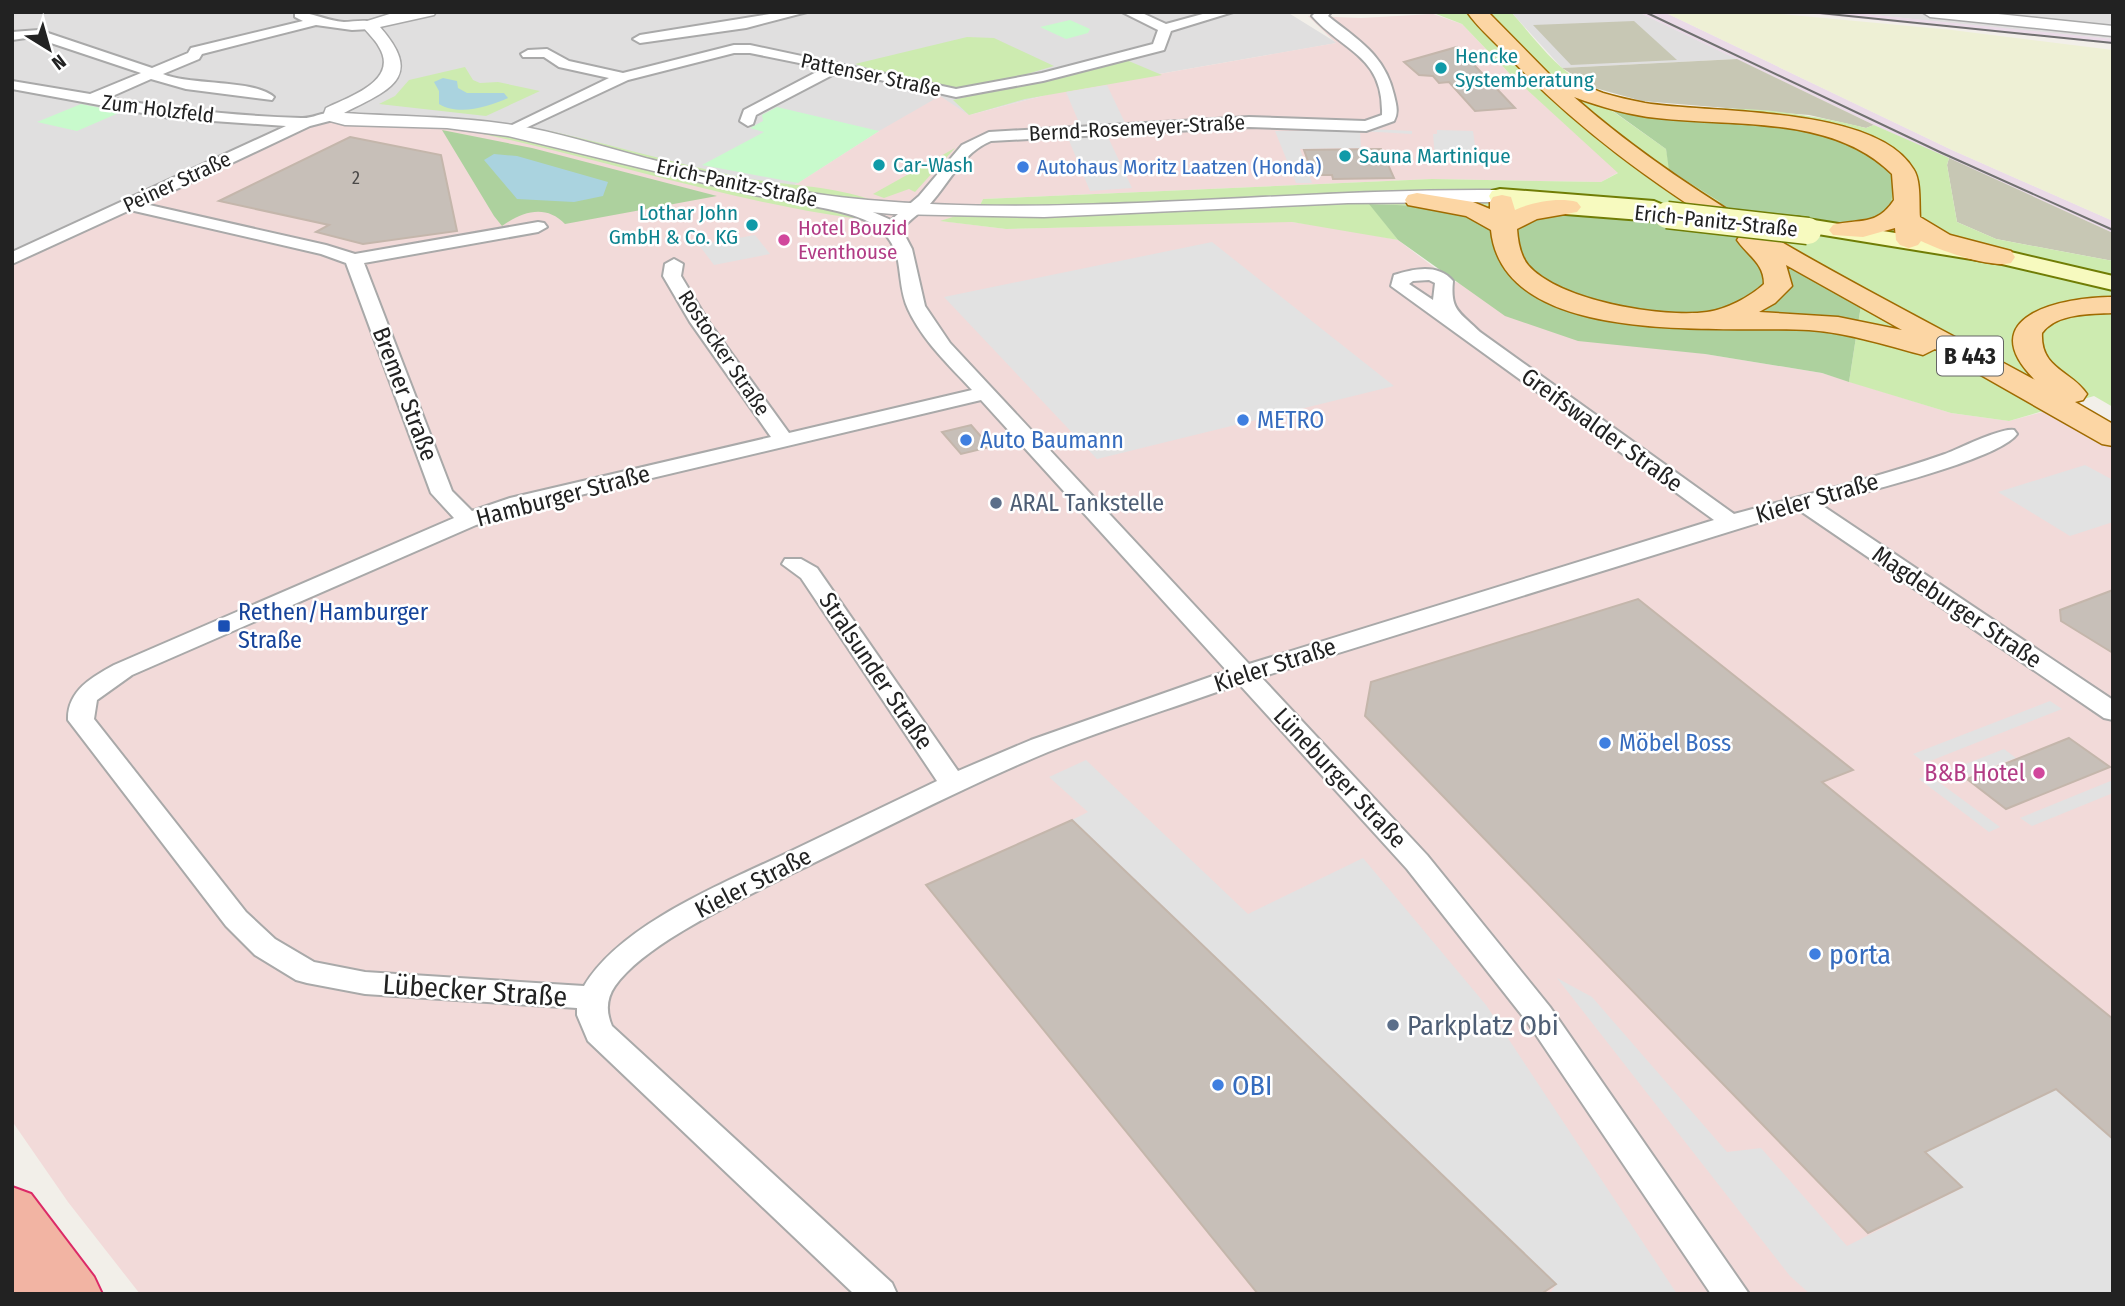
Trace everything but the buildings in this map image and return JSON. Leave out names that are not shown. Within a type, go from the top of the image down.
[{"type":"highway","points":[[12,1210],[74,1294]]},
{"type":"highway","points":[[12,1278],[24,1294]]},
{"type":"main road","name":"B 443","points":[[1477,12],[1556,94],[1597,128],[1692,197],[2113,438]]},
{"type":"main road","points":[[1521,57],[1557,82],[1602,100],[1659,111],[1816,128],[1874,147],[1898,164],[1904,172],[1908,227]]},
{"type":"main road","points":[[1692,197],[1660,162],[1657,152],[1665,140],[1702,124],[1744,119]]},
{"type":"main road","points":[[1417,200],[1473,210],[1502,208],[1531,212],[1569,207]]},
{"type":"main road","name":"Erich-Panitz-Straße","points":[[1569,207],[1660,211],[1802,228],[1842,230],[1908,227]]},
{"type":"main road","points":[[1502,208],[1513,263],[1539,286],[1585,306],[1646,318],[1813,323],[1875,332],[1942,352],[2065,409]]},
{"type":"main road","name":"Erich-Panitz-Straße","points":[[1502,208],[1660,211]]},
{"type":"main road","points":[[1695,320],[1751,306],[1766,298],[1778,286],[1779,275],[1774,264],[1726,217]]},
{"type":"main road","points":[[1842,230],[1887,224],[1895,219],[1936,239],[2113,283]]},
{"type":"main road","name":"Erich-Panitz-Straße","points":[[1802,228],[1908,227],[2011,267],[2113,291]]},
{"type":"main road","points":[[2113,305],[2095,305],[2052,313],[2034,323],[2027,334],[2026,346],[2035,362],[2049,377],[2113,423]]},
{"type":"street","points":[[296,12],[313,22],[346,27],[370,26],[380,20],[428,12]]},
{"type":"street","points":[[640,39],[735,26],[801,12]]},
{"type":"street","points":[[1128,12],[1165,28],[1227,12]]},
{"type":"street","points":[[1317,12],[1324,13]]},
{"type":"street","points":[[1930,12],[2113,31]]},
{"type":"street","name":"Bernd-Rosemeyer-Straße","points":[[914,231],[971,145],[989,136],[1249,122],[1366,126],[1389,118],[1381,75],[1365,52],[1327,25],[1319,16],[1324,13]]},
{"type":"street","points":[[90,100],[194,56],[196,51],[313,22]]},
{"type":"street","name":"Peiner Straße","points":[[12,259],[305,123],[336,112],[384,85],[392,72],[389,49],[370,26]]},
{"type":"street","points":[[735,26],[747,38],[741,48]]},
{"type":"street","name":"Pattenser Straße","points":[[510,131],[623,77],[741,48],[863,71],[943,92],[969,92],[1012,81],[1043,77],[1159,47],[1165,28]]},
{"type":"street","points":[[12,36],[34,33],[157,78],[211,90],[228,89],[267,97]]},
{"type":"street","points":[[528,54],[547,53],[564,64],[623,77]]},
{"type":"street","points":[[748,121],[749,113],[836,67]]},
{"type":"street","name":"Zum Holzfeld","points":[[12,85],[170,113],[305,123]]},
{"type":"street","name":"Peiner Straße","points":[[336,112],[360,111]]},
{"type":"street","name":"Erich-Panitz-Straße","points":[[360,111],[510,131],[708,180],[809,199],[914,231],[1034,210],[1412,195],[1502,208]]},
{"type":"street","name":"Erich-Panitz-Straße","points":[[336,112],[345,119],[415,120]]},
{"type":"street","points":[[809,199],[871,217],[893,230],[899,218],[914,231]]},
{"type":"street","name":"Erich-Panitz-Straße","points":[[1315,199],[1417,200]]},
{"type":"street","points":[[129,205],[326,250],[354,260],[538,227]]},
{"type":"street","name":"Lüneburger Straße","points":[[893,230],[914,231],[910,286],[925,324],[985,393],[1417,862],[1539,1014],[1731,1294]]},
{"type":"street","name":"Bremer Straße","points":[[354,260],[442,493],[468,520]]},
{"type":"street","name":"Rostocker Straße","points":[[674,264],[672,276],[699,321],[784,440]]},
{"type":"street","name":"Greifswalder Straße","points":[[1474,337],[1731,522]]},
{"type":"street","name":"Hamburger Straße","points":[[86,695],[100,682],[123,670],[468,520],[510,505],[985,393]]},
{"type":"street","name":"Kieler Straße","points":[[593,998],[605,976],[635,948],[701,908],[953,784],[1040,746],[1243,674],[1731,522],[1971,452],[1994,443],[2007,434]]},
{"type":"street","name":"Magdeburger Straße","points":[[1802,502],[2113,712]]},
{"type":"street","name":"Stralsunder Straße","points":[[793,564],[809,573],[953,784]]},
{"type":"street","name":"Lübecker Straße","points":[[86,695],[79,710],[81,720],[236,919],[265,947],[307,972],[365,983],[593,998],[593,1015],[599,1033],[879,1294]]},
{"type":"shaded area","points":[[12,12],[1287,12],[1337,43],[1062,91],[969,115],[879,131],[779,195],[12,259]]},
{"type":"shaded area","points":[[1511,12],[1638,12],[1737,59],[1562,68]]},
{"type":"shaded area","points":[[1638,12],[1664,12],[1952,150],[2113,221],[2113,233],[1874,125]]},
{"type":"shaded area","points":[[1664,12],[1759,12],[1952,30],[2113,50],[2113,221],[1952,150]]},
{"type":"shaded area","points":[[1794,12],[1845,12],[2113,39],[2113,44]]},
{"type":"shaded area","points":[[1845,12],[2113,12],[2113,39],[2036,32]]},
{"type":"shaded area","points":[[1433,14],[1462,24],[1511,75],[1619,172],[1601,182],[1432,179],[983,199],[978,209],[942,221],[1006,229],[1292,222],[1342,229],[1398,240],[1452,281],[1705,354],[1822,373],[1951,413],[2009,421],[2054,409],[2113,444],[2113,1294],[140,1294],[68,1202],[12,1121],[12,259],[305,123],[332,120],[433,121],[779,195],[879,131],[940,96],[969,115],[1062,91],[1336,43],[1308,16],[1361,18]]},
{"type":"shaded area","points":[[1634,21],[1677,60],[1571,65],[1533,25]]},
{"type":"shaded area","points":[[1737,59],[1874,125],[1866,128],[1809,115],[1642,101],[1595,88],[1562,68]]},
{"type":"shaded area","points":[[1107,85],[1125,123],[1080,125],[1066,92]]},
{"type":"shaded area","name":"Sauna Martinique","points":[[1309,126],[1412,131],[1412,134],[1360,131],[1361,148],[1300,149],[1312,183],[1296,183],[1275,131],[1348,131],[1309,129]]},
{"type":"shaded area","points":[[1437,130],[1473,131],[1477,160],[1435,158],[1433,134],[1437,134]]},
{"type":"shaded area","points":[[1107,135],[1132,188],[1090,191],[1068,138]]},
{"type":"shaded area","points":[[1949,158],[2113,233],[2113,261],[1996,239],[1957,222],[1947,165]]},
{"type":"shaded area","points":[[755,235],[770,254],[714,265],[699,245]]},
{"type":"shaded area","points":[[1212,242],[1394,386],[1097,459],[944,297]]},
{"type":"shaded area","points":[[2085,465],[2113,480],[2113,522],[2070,536],[1998,492]]},
{"type":"shaded area","points":[[2050,701],[2062,709],[1925,763],[1913,754]]},
{"type":"shaded area","points":[[2004,749],[2016,758],[1959,779],[1948,771]]},
{"type":"shaded area","name":"Parkplatz Obi","points":[[1086,760],[1248,914],[1363,858],[1486,1005],[1677,1294],[1550,1294],[1556,1284],[1072,820],[1088,812],[1049,777]]},
{"type":"shaded area","points":[[1929,775],[2000,827],[1989,832],[1919,779]]},
{"type":"shaded area","points":[[2113,780],[2113,793],[2032,826],[2020,818]]},
{"type":"shaded area","points":[[1557,978],[1592,997],[1727,1152],[1761,1148],[1847,1246],[1962,1188],[1925,1152],[2056,1089],[2113,1139],[2113,1294],[1810,1294],[1790,1276]]},
{"type":"green space","points":[[1431,12],[1511,12],[1565,71],[1595,88],[1617,96],[1665,105],[1788,113],[1866,128],[1874,125],[1949,158],[1947,165],[1957,222],[1996,239],[2113,261],[2113,407],[2094,396],[2009,421],[1951,413],[1849,382],[1861,305],[1744,239],[1888,214],[1895,180],[1601,103],[1666,149],[1670,170],[1720,202],[1691,224],[1507,209],[1370,204],[1398,240],[1292,222],[1006,229],[940,221],[978,209],[983,199],[1432,179],[1601,182],[1618,173],[1511,75],[1462,24]]},
{"type":"green space","points":[[1070,20],[1090,29],[1088,33],[1066,39],[1040,27]]},
{"type":"green space","points":[[967,37],[994,38],[1054,66],[967,92],[940,90],[855,64]]},
{"type":"green space","points":[[1124,59],[1162,75],[1025,99],[969,115],[953,100]]},
{"type":"green space","points":[[465,67],[473,80],[480,83],[498,82],[540,91],[486,116],[379,104],[395,96],[409,80]]},
{"type":"green space","points":[[1599,101],[1805,129],[1847,140],[1888,164],[1895,180],[1889,214],[1864,226],[1745,239],[1861,305],[1849,382],[1822,373],[1705,354],[1578,341],[1505,316],[1398,240],[1369,204],[1507,209],[1691,224],[1720,202],[1669,170],[1666,149]]},
{"type":"green space","points":[[81,104],[121,112],[77,131],[37,122]]},
{"type":"green space","points":[[777,107],[879,131],[798,183],[702,165],[764,132],[750,128],[763,121],[762,115]]},
{"type":"green space","points":[[437,125],[502,134],[712,185],[863,217],[852,218],[747,199],[541,147]]},
{"type":"green space","points":[[525,126],[740,177],[844,192],[877,202],[774,190],[530,131]]},
{"type":"green space","points":[[442,130],[532,148],[717,196],[565,224],[550,214],[534,212],[502,226]]},
{"type":"green space","points":[[955,148],[915,192],[909,189],[884,198],[873,194]]},
{"type":"water","points":[[443,78],[457,81],[458,88],[467,93],[504,93],[508,98],[474,109],[447,108],[439,104],[439,91],[434,82]]},
{"type":"water","points":[[494,154],[517,156],[608,182],[603,196],[574,202],[517,199],[484,160]]},
{"type":"tram line","points":[[1645,12],[1942,153],[2113,230]]},
{"type":"tram line","points":[[1810,12],[2113,43]]},
{"type":"place","name":"Hencke Systemberatung","points":[[1441,68]]},
{"type":"place","name":"Sauna Martinique","points":[[1345,156]]},
{"type":"place","name":"Car-Wash","points":[[879,165]]},
{"type":"place","name":"Autohaus Moritz Laatzen (Honda)","points":[[1023,167]]},
{"type":"place","name":"Lothar John GmbH & Co. KG","points":[[752,225]]},
{"type":"place","name":"Hotel Bouzid Eventhouse","points":[[784,240]]},
{"type":"place","name":"METRO","points":[[1243,420]]},
{"type":"place","name":"Auto Baumann","points":[[966,440]]},
{"type":"place","name":"ARAL Tankstelle","points":[[996,503]]},
{"type":"place","name":"Rethen/Hamburger Straße","points":[[224,626]]},
{"type":"place","name":"Möbel Boss","points":[[1605,743]]},
{"type":"place","name":"B&B Hotel","points":[[2039,773]]},
{"type":"place","name":"porta","points":[[1815,954]]},
{"type":"place","name":"Parkplatz Obi","points":[[1393,1025]]},
{"type":"place","name":"OBI","points":[[1218,1085]]}]
